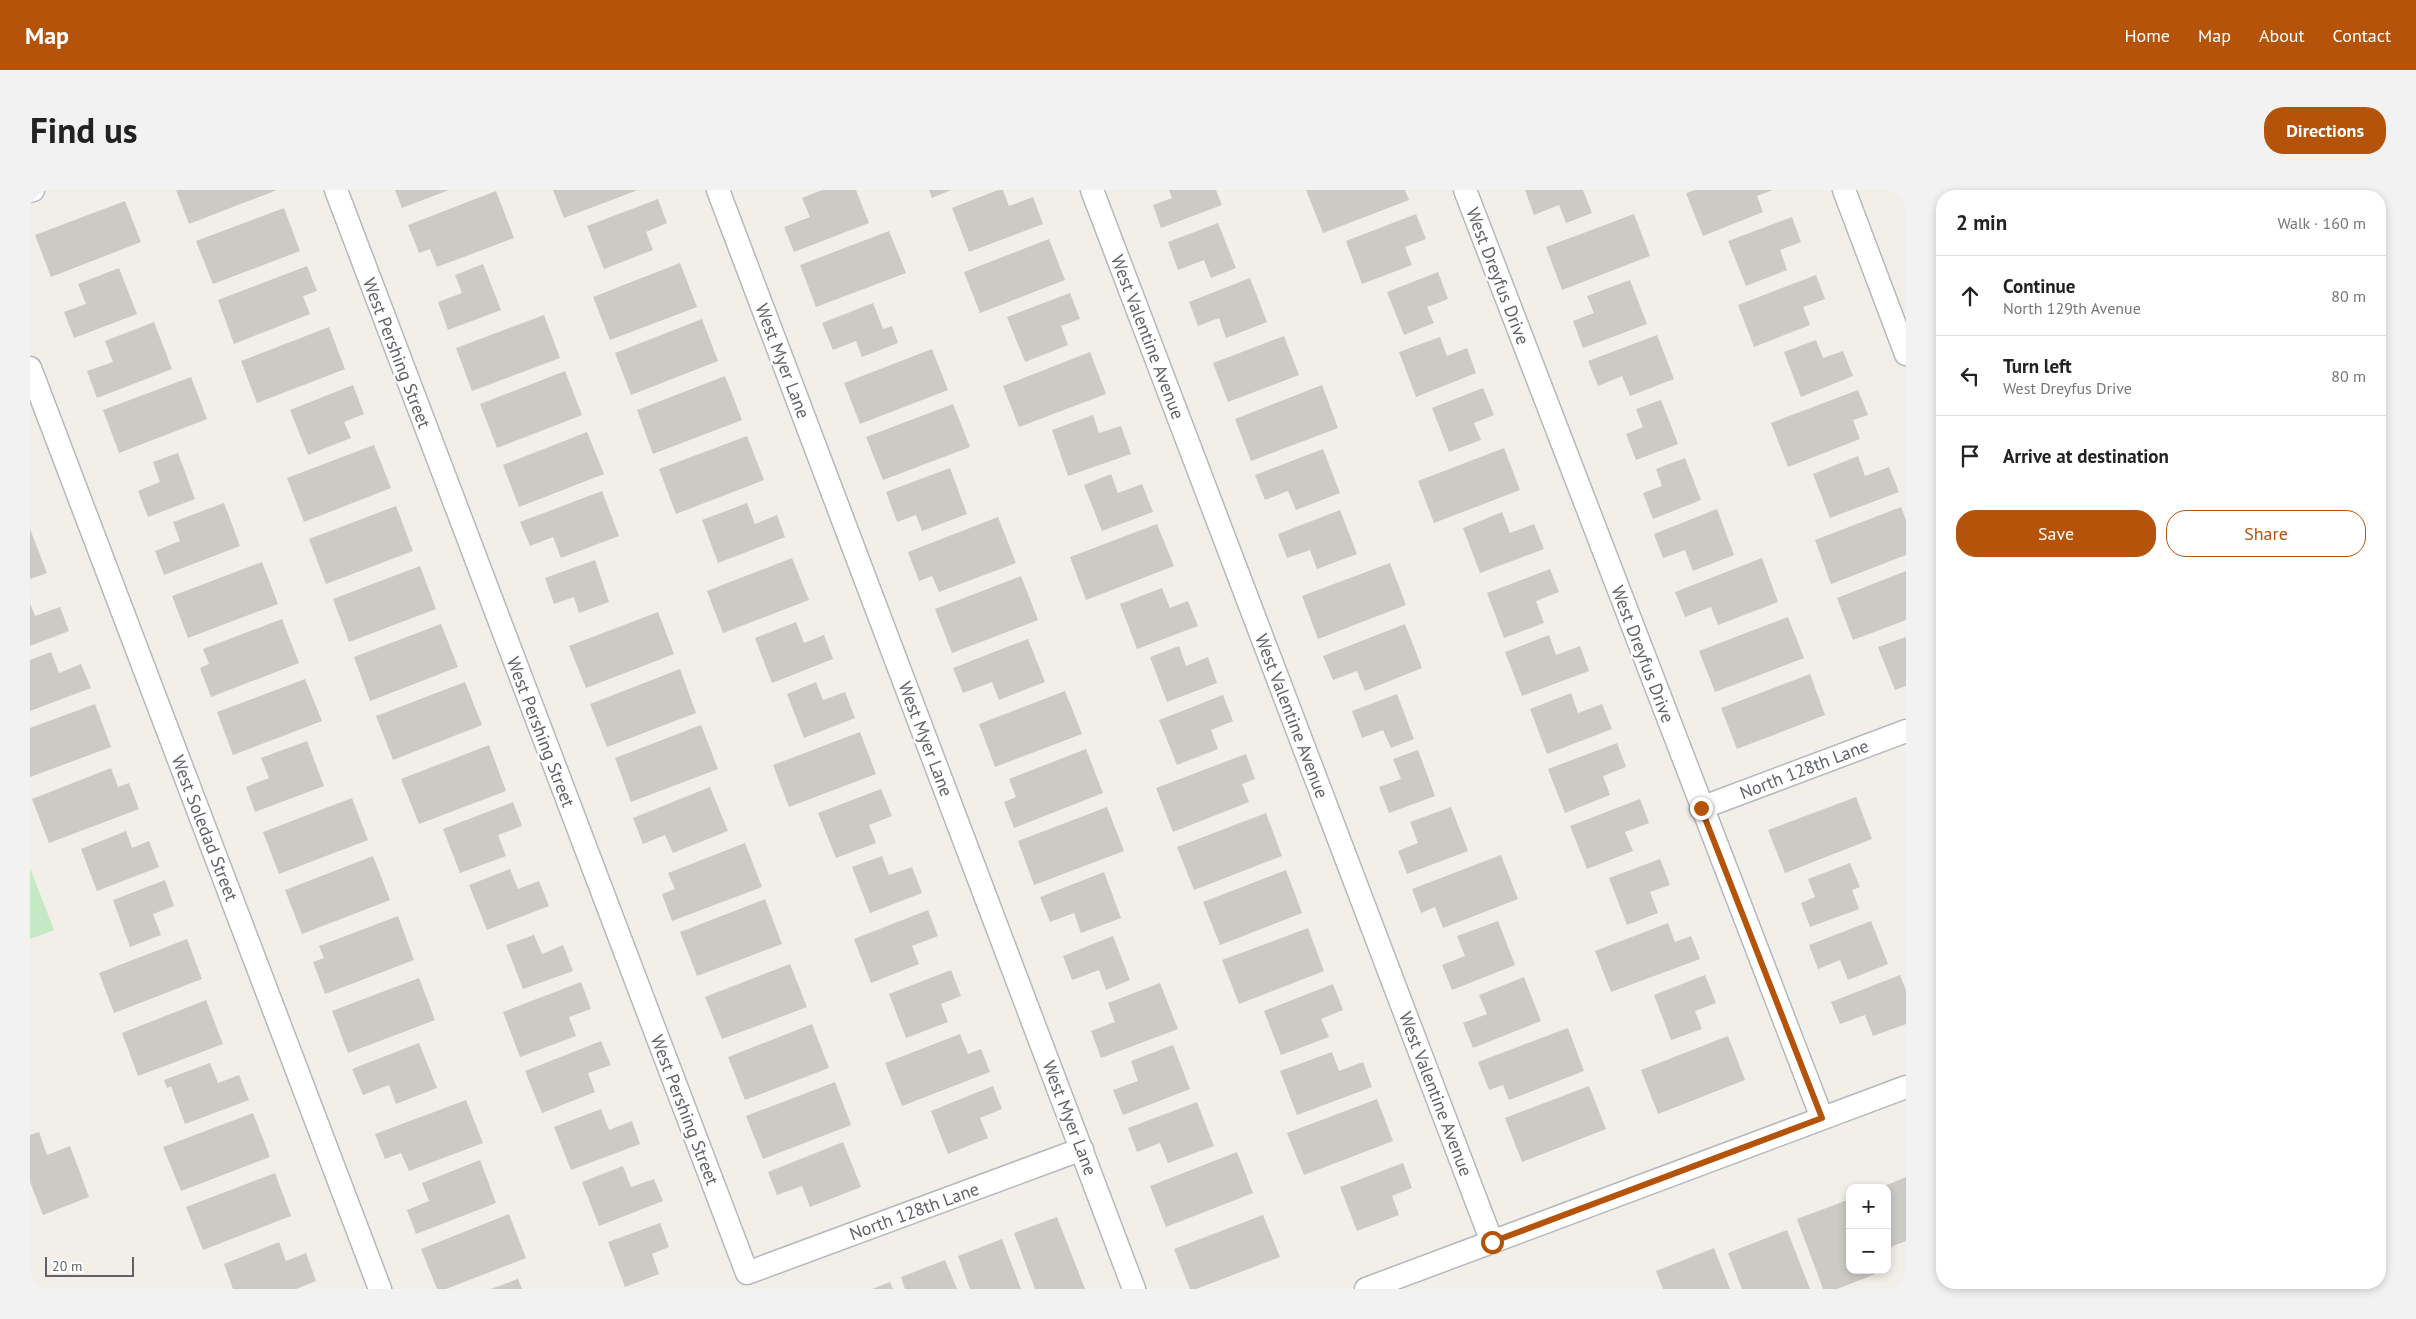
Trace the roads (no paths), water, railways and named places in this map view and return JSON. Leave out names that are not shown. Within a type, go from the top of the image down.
[{"type":"street","name":"West Pershing Street","points":[[336,190],[746,1273]]},
{"type":"street","name":"West Myer Lane","points":[[718,190],[1134,1289]]},
{"type":"street","name":"West Valentine Avenue","points":[[1092,190],[1492,1242]]},
{"type":"street","name":"West Dreyfus Drive","points":[[1465,190],[1701,808],[1822,1118]]},
{"type":"street","points":[[1844,190],[1906,354]]},
{"type":"street","name":"West Soledad Street","points":[[30,368],[380,1289]]},
{"type":"street","name":"North 128th Lane","points":[[1701,808],[1906,730]]},
{"type":"street","points":[[1366,1289],[1906,1087]]},
{"type":"street","name":"North 128th Lane","points":[[746,1273],[1082,1149]]}]
